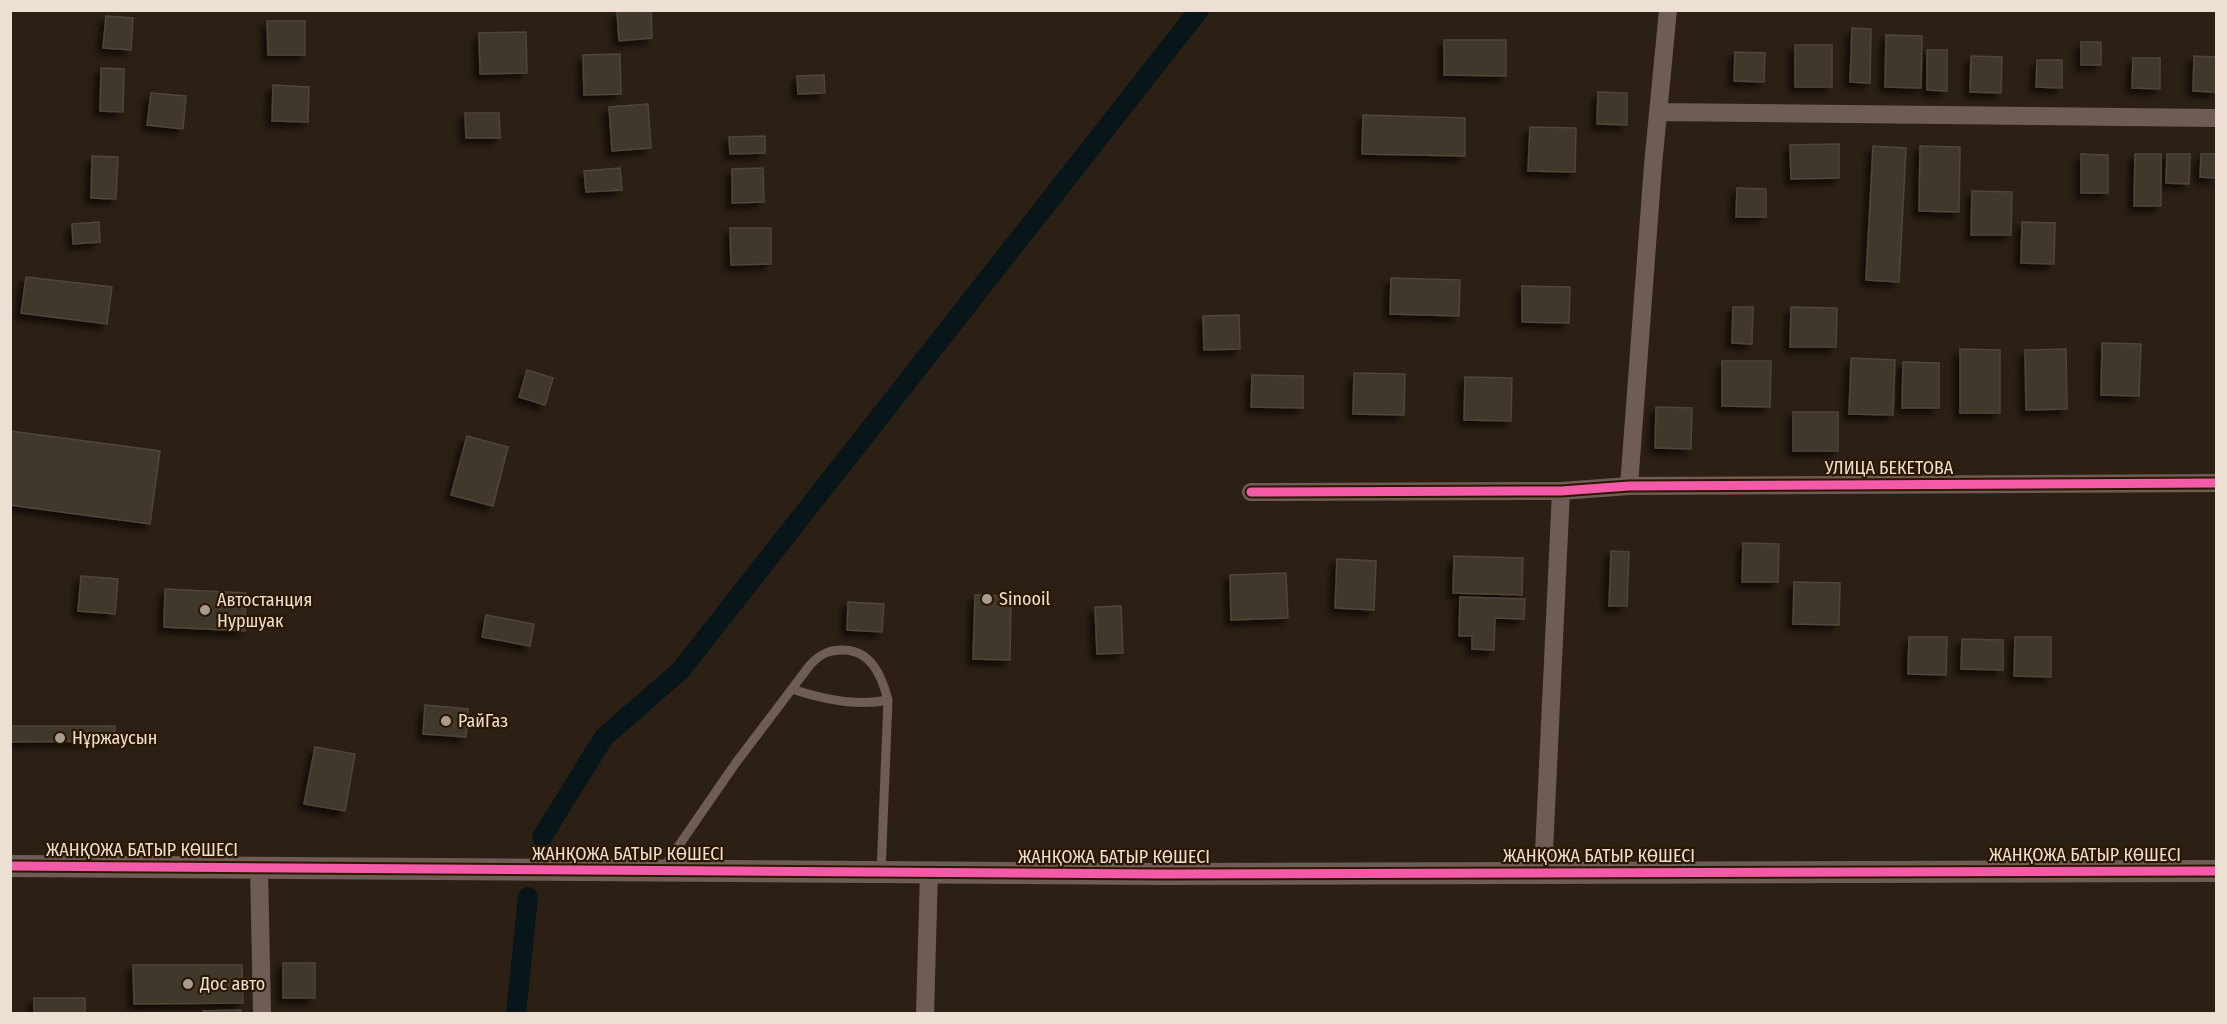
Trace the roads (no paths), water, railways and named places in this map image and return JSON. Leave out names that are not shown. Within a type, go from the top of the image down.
[{"type":"street","points":[[1629,486],[1653,165],[1668,10]]},
{"type":"street","points":[[1659,112],[2217,118]]},
{"type":"street","name":"УЛИЦА БЕКЕТОВА","points":[[1251,492],[1561,491],[1629,486],[2217,483]]},
{"type":"street","points":[[1543,873],[1561,491]]},
{"type":"street","name":"ЖАНҚОЖА БАТЫР КӨШЕСІ","points":[[10,866],[881,872],[2217,871]]},
{"type":"street","points":[[259,867],[262,1014]]},
{"type":"street","points":[[925,1014],[929,872]]},
{"type":"lane","points":[[662,870],[735,764],[792,689],[820,655],[835,649],[855,650],[871,661],[883,682],[888,700],[881,872]]},
{"type":"lane","points":[[792,689],[814,696],[859,703],[869,704],[888,700]]},
{"type":"waterway","points":[[542,837],[604,737],[680,671],[1199,10]]},
{"type":"waterway","points":[[516,1014],[528,897]]},
{"type":"place","name":"Sinooil","points":[[987,599]]},
{"type":"place","name":"Автостанция Нуршуак","points":[[205,610]]},
{"type":"place","name":"РайГаз","points":[[446,721]]},
{"type":"place","name":"Нұржаусын","points":[[60,738]]},
{"type":"place","name":"Дос авто","points":[[188,984]]}]
